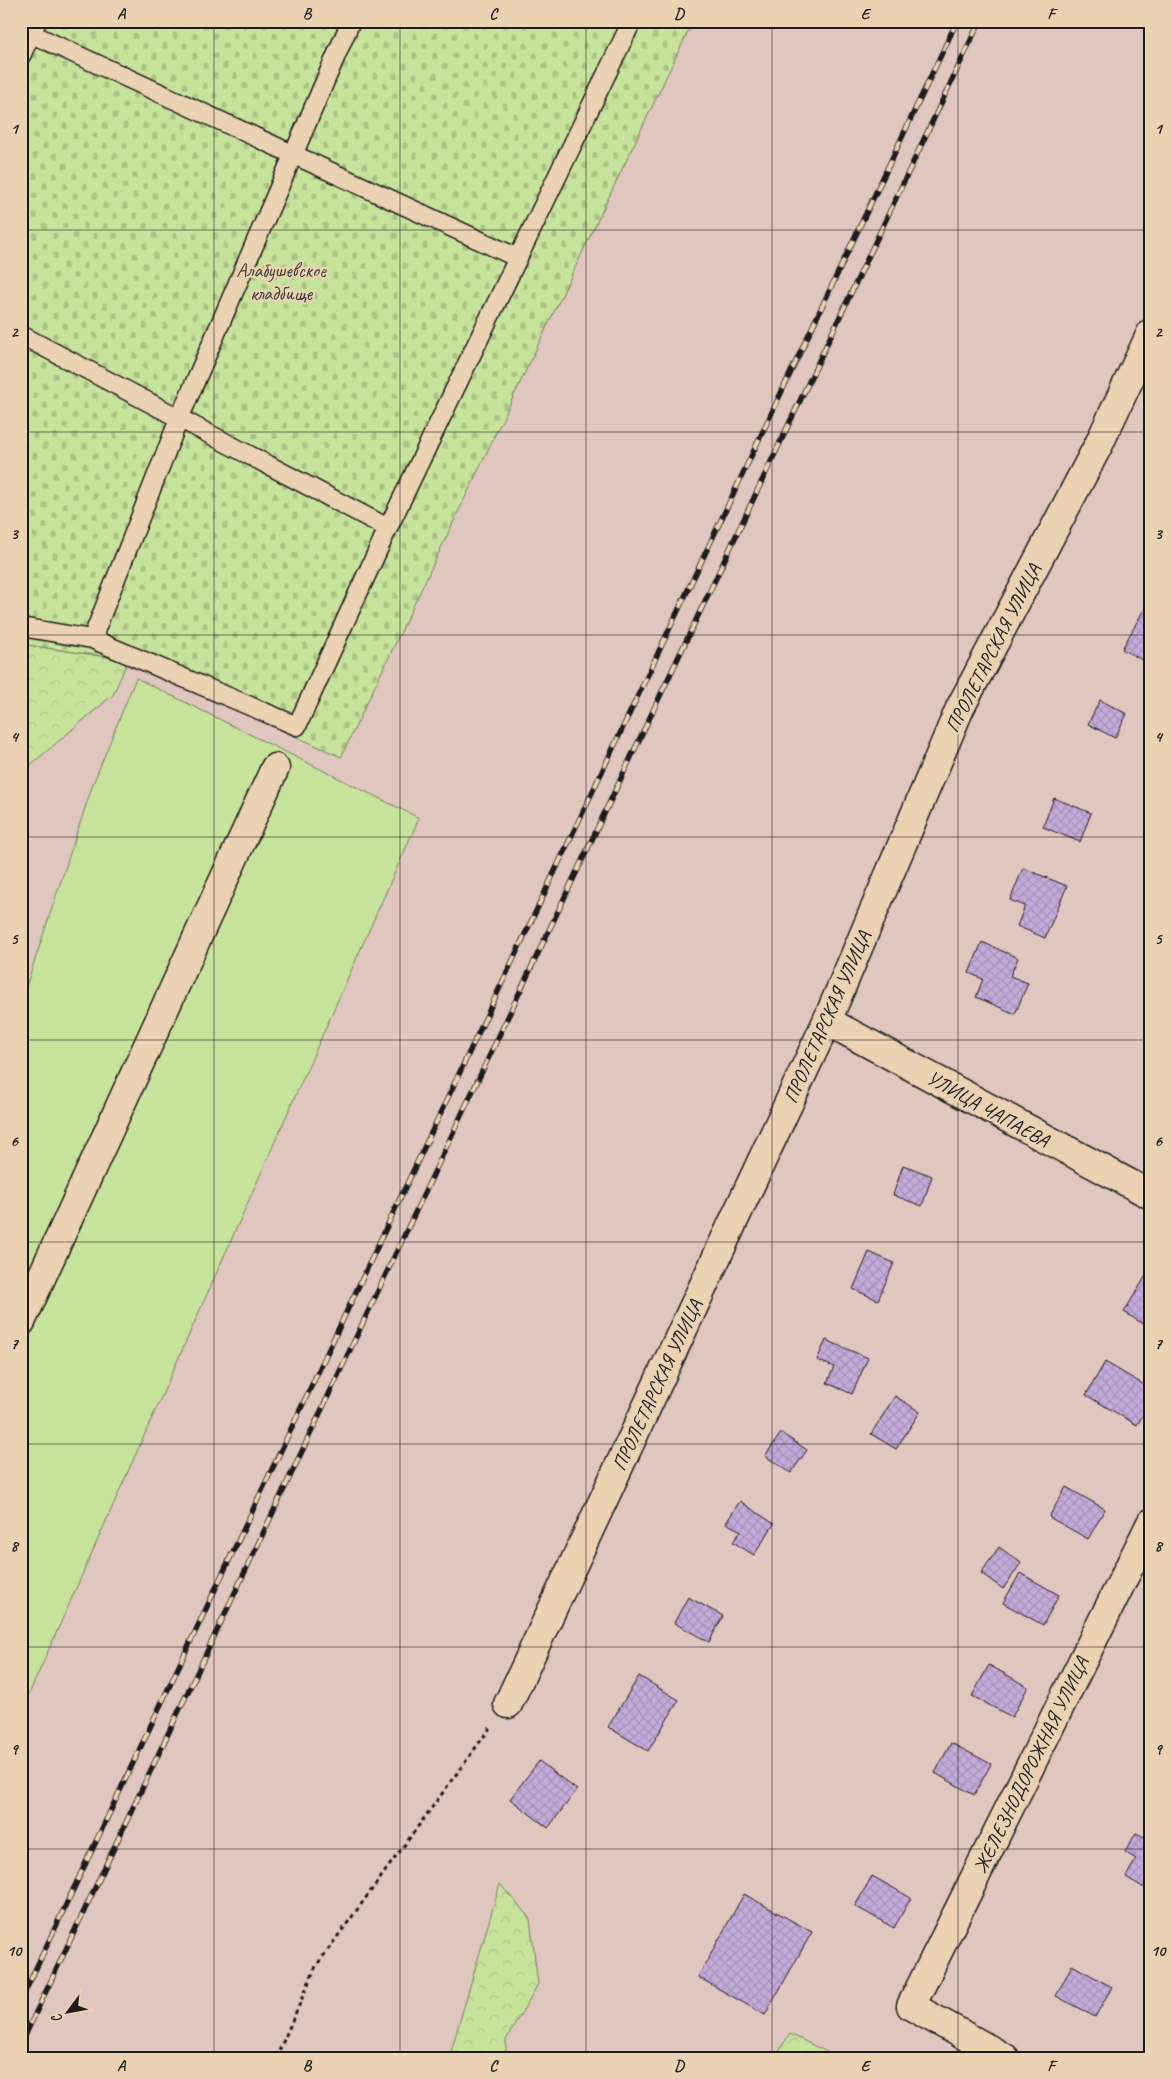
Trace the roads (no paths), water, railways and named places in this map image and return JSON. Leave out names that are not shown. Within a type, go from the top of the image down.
[{"type":"street","name":"ПРОЛЕТАРСКАЯ УЛИЦА","points":[[508,1704],[827,1021],[960,708],[1099,444],[1151,333]]},
{"type":"street","points":[[21,1322],[275,768]]},
{"type":"street","name":"УЛИЦА ЧАПАЕВА","points":[[827,1021],[1151,1195]]},
{"type":"street","name":"ЖЕЛЕЗНОДОРОЖНАЯ УЛИЦА","points":[[1005,2058],[911,2006],[1151,1523]]},
{"type":"lane","points":[[92,639],[179,419],[351,21]]},
{"type":"lane","points":[[21,627],[92,639],[297,726],[388,528],[632,21]]},
{"type":"lane","points":[[21,56],[30,28],[293,155],[518,258]]},
{"type":"lane","points":[[21,335],[388,528]]},
{"type":"railway","points":[[21,2000],[957,21]]},
{"type":"railway","points":[[21,2044],[980,21]]},
{"type":"park label","name":"Алабушевское кладбище","points":[[281,282]]}]
